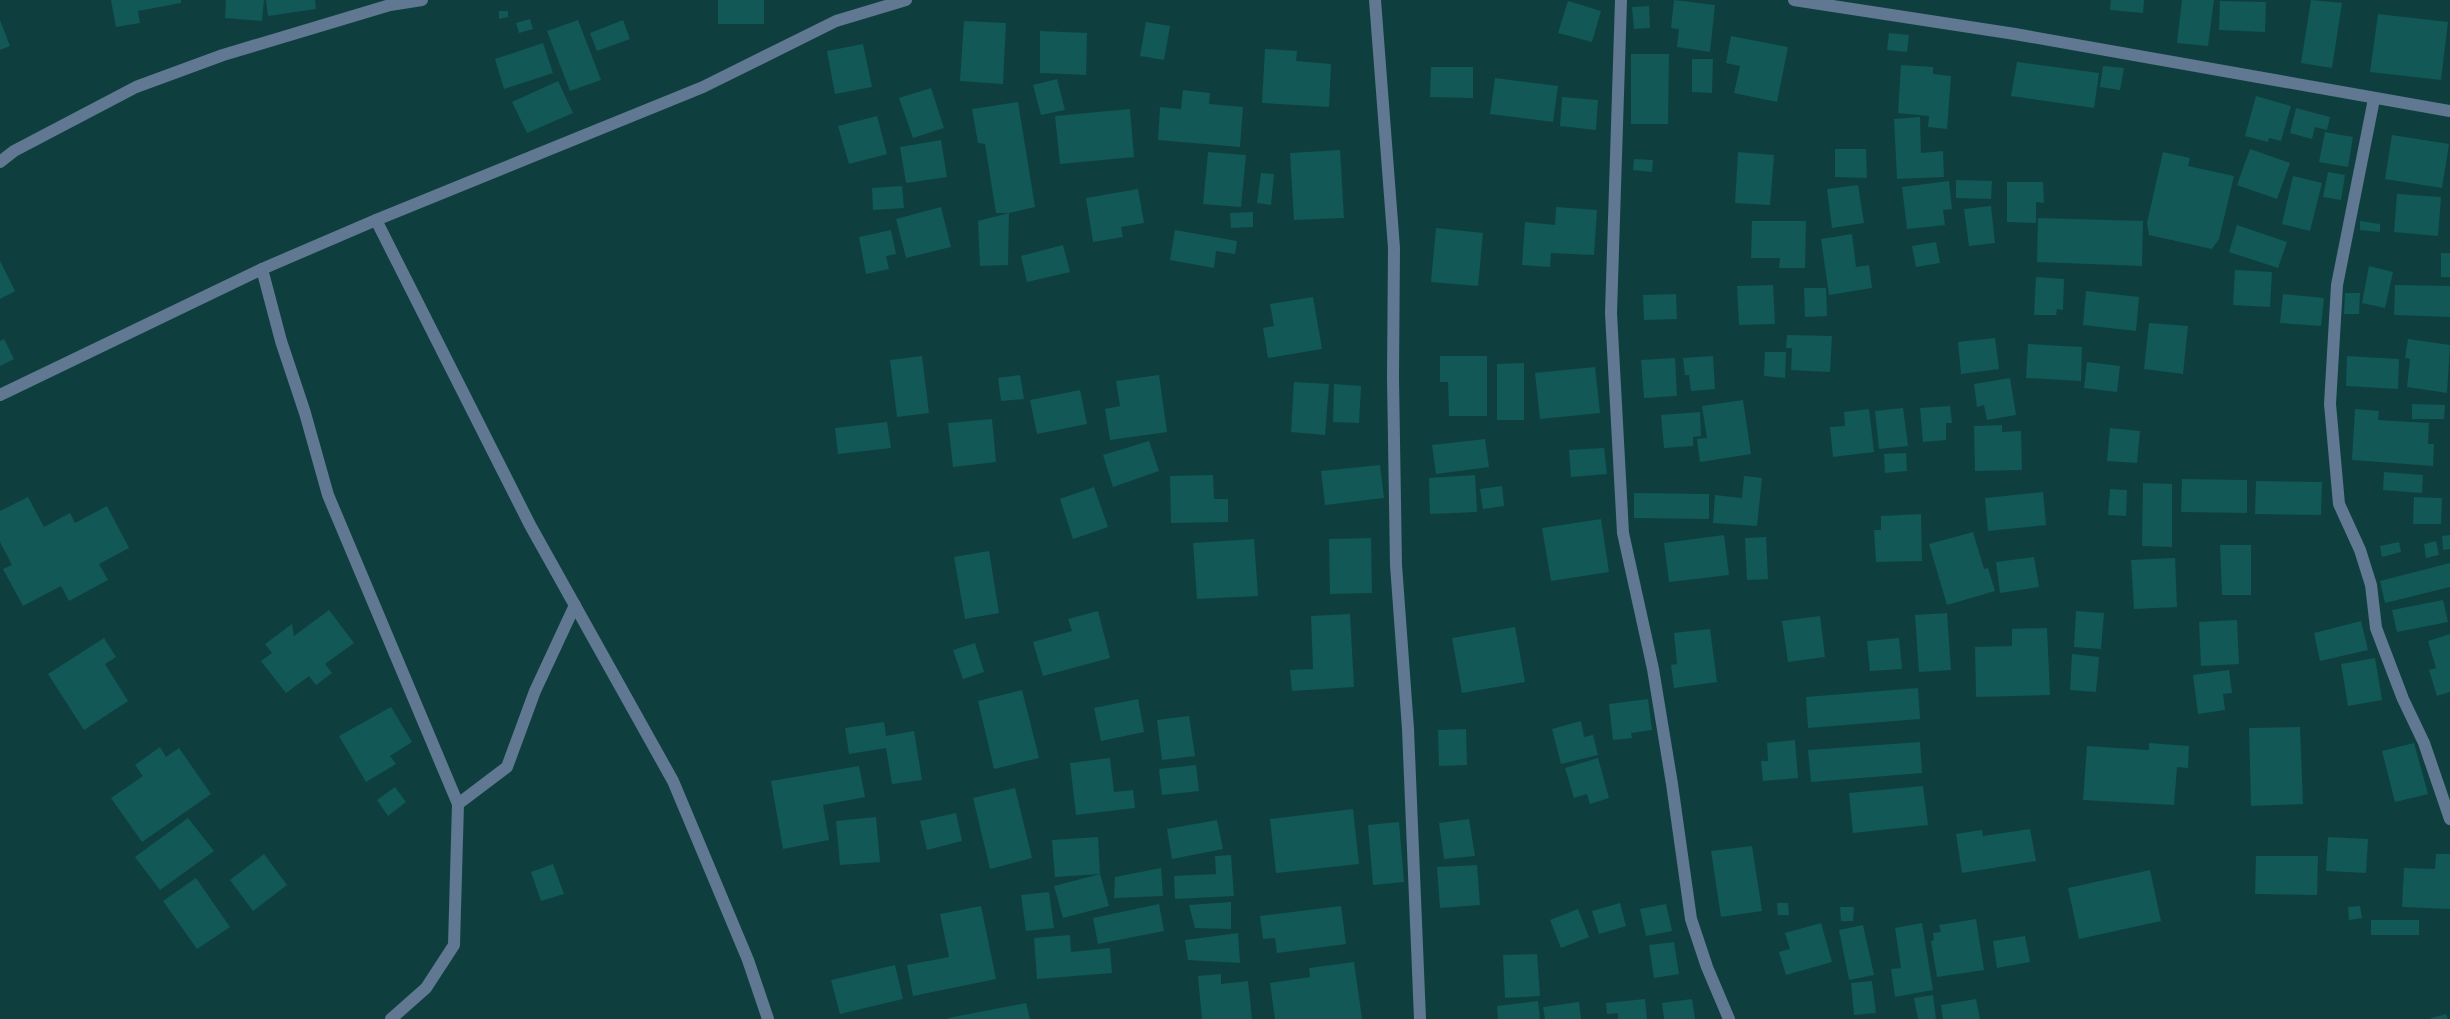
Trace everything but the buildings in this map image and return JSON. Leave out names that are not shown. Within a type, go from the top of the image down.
[{"type":"street","points":[[0,162],[15,151],[136,87],[223,55],[390,5],[422,0]]},
{"type":"street","points":[[0,395],[262,269],[376,220],[703,87],[836,21],[906,0]]},
{"type":"street","points":[[1375,0],[1394,248],[1393,377],[1396,565],[1408,740],[1420,1019]]},
{"type":"street","points":[[1621,0],[1611,313],[1623,533],[1653,669],[1691,919],[1707,967],[1729,1019]]},
{"type":"street","points":[[1794,0],[2014,34],[2450,111]]},
{"type":"street","points":[[2374,99],[2337,285],[2330,404],[2339,504],[2360,550],[2371,585],[2376,628],[2403,699],[2424,743],[2450,819]]},
{"type":"street","points":[[376,220],[530,525],[673,782],[748,960],[768,1019]]},
{"type":"street","points":[[262,269],[281,341],[305,413],[328,495],[458,804],[454,945],[426,988],[392,1019]]},
{"type":"street","points":[[458,804],[507,768],[535,691],[575,605]]}]
